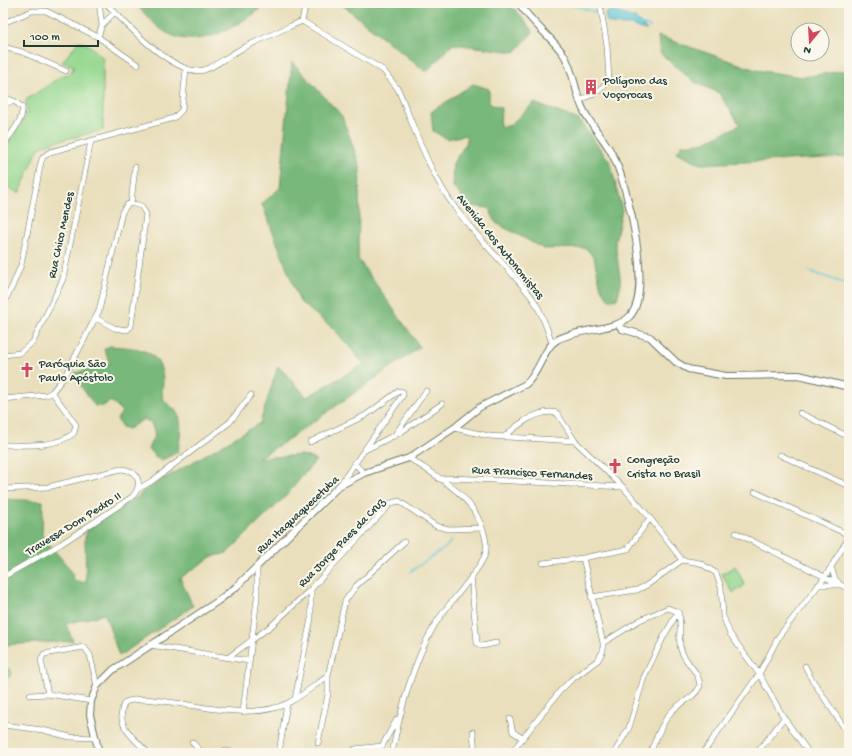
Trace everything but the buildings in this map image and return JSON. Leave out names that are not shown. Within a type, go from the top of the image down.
[{"type":"street","points":[[98,37],[102,25],[99,3]]},
{"type":"street","points":[[106,3],[172,61],[186,69],[203,70],[240,50],[302,22],[306,3]]},
{"type":"street","points":[[519,3],[534,24],[552,40],[564,56],[571,72],[580,101],[592,126],[615,159],[635,228],[638,301],[630,316],[618,324],[581,331],[552,343]]},
{"type":"street","points":[[580,101],[600,90],[609,80],[607,46],[600,3]]},
{"type":"street","points":[[3,23],[32,11],[42,9],[98,37],[138,65]]},
{"type":"street","points":[[102,25],[115,12]]},
{"type":"street","name":"Avenida dos Autonomistas","points":[[302,22],[383,70],[392,79],[398,88],[425,155],[445,192],[472,229],[533,299],[543,318],[552,343]]},
{"type":"street","points":[[3,47],[22,52],[66,71]]},
{"type":"street","points":[[3,304],[21,265],[38,172],[43,157],[50,152],[169,119],[178,114],[183,103],[186,69]]},
{"type":"street","points":[[3,97],[14,101],[22,107],[23,110],[21,117],[3,145]]},
{"type":"street","points":[[3,104],[14,101]]},
{"type":"street","name":"Rua Chico Mendes","points":[[3,355],[20,353],[33,342],[63,279],[90,141]]},
{"type":"street","points":[[132,203],[135,167]]},
{"type":"street","points":[[3,399],[34,398],[52,392],[65,376],[96,318],[101,305],[122,212],[127,205],[132,203],[141,206],[146,214],[130,329],[114,328],[96,318]]},
{"type":"street","points":[[618,324],[622,329],[650,337],[676,362],[688,369],[726,376],[799,375],[849,387]]},
{"type":"street","name":"Rua Itaquaquecetuba","points":[[99,753],[90,715],[91,701],[97,686],[113,670],[218,601],[257,567],[339,486],[364,473],[409,458],[454,428],[480,407],[516,389],[532,379],[552,343]]},
{"type":"street","points":[[310,442],[366,415],[399,391],[402,392],[403,395],[339,486]]},
{"type":"street","points":[[393,436],[426,391]]},
{"type":"street","points":[[3,445],[46,443],[63,440],[74,434],[76,425],[52,392]]},
{"type":"street","points":[[138,489],[152,481],[230,422],[251,395]]},
{"type":"street","points":[[364,450],[393,436],[442,404]]},
{"type":"street","points":[[504,437],[522,423],[539,415],[553,412],[560,416],[575,441],[623,487],[650,518],[682,560],[700,563],[716,573],[721,586],[723,616],[726,626],[739,649],[759,674],[784,718],[809,753]]},
{"type":"street","points":[[800,413],[849,437]]},
{"type":"street","points":[[454,428],[489,436],[575,441]]},
{"type":"street","points":[[780,455],[849,486]]},
{"type":"street","points":[[392,753],[400,714],[408,687],[434,626],[481,562],[486,550],[478,515],[466,498],[409,458]]},
{"type":"street","points":[[354,464],[364,473]]},
{"type":"street","points":[[3,489],[48,486],[121,469],[135,475],[139,485],[138,489]]},
{"type":"street","name":"Rua Francisco Fernandes","points":[[439,479],[455,478],[623,487]]},
{"type":"street","name":"Travessa Dom Pedro II","points":[[3,577],[61,544],[132,497],[138,489]]},
{"type":"street","points":[[703,753],[759,674],[779,636],[825,577],[847,544],[849,536],[755,492]]},
{"type":"street","name":"Rua Jorge Paes da Cruz","points":[[229,657],[270,626],[311,589],[390,503],[399,501],[427,522],[449,530],[482,528]]},
{"type":"street","points":[[543,563],[583,558],[628,549],[650,518]]},
{"type":"street","points":[[736,533],[849,589]]},
{"type":"street","points":[[318,743],[328,694],[328,676],[342,609],[349,594],[404,542]]},
{"type":"street","points":[[511,753],[560,691],[598,660],[603,652],[583,558]]},
{"type":"street","points":[[592,597],[637,590],[647,585],[682,560]]},
{"type":"street","points":[[243,712],[257,598],[257,567]]},
{"type":"street","points":[[831,567],[835,579],[841,585]]},
{"type":"street","points":[[471,576],[477,643],[482,646],[496,643]]},
{"type":"street","points":[[818,585],[841,585]]},
{"type":"street","points":[[294,699],[311,618],[311,589]]},
{"type":"street","points":[[602,643],[640,620],[668,608],[678,612],[681,621],[679,638],[681,649],[687,662],[698,676],[700,686],[694,696],[672,711],[666,718],[650,753]]},
{"type":"street","points":[[614,753],[629,728],[644,677],[664,636],[678,612]]},
{"type":"street","points":[[150,645],[249,661]]},
{"type":"street","points":[[48,694],[41,660],[44,654],[80,646],[86,648],[90,655],[97,686]]},
{"type":"street","points":[[805,666],[811,678],[849,735]]},
{"type":"street","points":[[148,753],[122,723],[120,716],[125,702],[134,699],[156,700],[217,710],[243,712],[267,709],[287,703],[328,676]]},
{"type":"street","points":[[30,695],[48,694],[91,701]]},
{"type":"street","points":[[279,753],[287,703]]},
{"type":"street","points":[[355,749],[384,745],[400,714]]},
{"type":"street","points":[[757,753],[784,718]]},
{"type":"street","points":[[510,719],[513,732],[522,738]]},
{"type":"street","points":[[3,725],[42,730],[70,737],[96,738]]},
{"type":"street","points":[[473,732],[475,753]]},
{"type":"street","points":[[192,742],[202,753]]},
{"type":"street","points":[[222,752],[240,753]]},
{"type":"green space","points":[[135,3],[264,3],[256,12],[238,24],[213,36],[185,39],[167,33],[154,24]]},
{"type":"green space","points":[[340,3],[498,4],[515,9],[533,32],[515,52],[453,44],[426,72]]},
{"type":"green space","points":[[658,36],[756,70],[803,77],[849,70],[849,157],[701,164],[677,152],[682,145],[705,142],[740,125],[719,93],[693,81],[660,53]]},
{"type":"green space","points":[[79,41],[90,46],[103,58],[103,130],[50,143],[39,148],[19,193],[3,185],[3,152],[27,114],[26,100],[62,76],[71,73],[74,66],[62,62]]},
{"type":"green space","points":[[292,62],[342,116],[360,166],[358,259],[420,347],[283,443],[258,458],[302,455],[316,460],[285,497],[227,553],[211,557],[180,578],[193,606],[119,656],[105,614],[66,624],[73,641],[3,645],[6,600],[3,600],[3,499],[43,501],[42,536],[70,569],[74,580],[86,583],[85,538],[88,529],[139,496],[143,491],[260,423],[278,366],[307,397],[364,364],[334,329],[300,302],[262,204],[280,188]]},
{"type":"green space","points":[[473,84],[489,89],[489,104],[501,108],[500,127],[509,126],[534,103],[579,120],[610,162],[622,210],[615,242],[621,284],[617,299],[609,300],[601,288],[594,258],[586,248],[544,249],[496,223],[489,208],[470,206],[452,186],[453,163],[467,142],[466,135],[447,139],[433,131],[431,112]]},
{"type":"green space","points":[[110,346],[145,351],[152,355],[157,361],[161,368],[163,379],[163,398],[176,411],[179,417],[180,432],[178,452],[160,461],[148,449],[155,434],[151,423],[144,419],[128,429],[122,427],[117,419],[122,412],[111,401],[103,406],[95,406],[72,374],[110,363],[104,349]]},
{"type":"green space","points":[[735,566],[745,585],[733,593],[722,574]]},
{"type":"green space","points":[[7,668],[12,673],[7,678],[2,673]]},
{"type":"water","points":[[611,11],[635,18],[647,30],[630,25],[607,22],[605,13]]},
{"type":"waterway","points":[[564,3],[600,13]]},
{"type":"waterway","points":[[640,24],[650,27]]},
{"type":"waterway","points":[[809,271],[849,285]]},
{"type":"waterway","points":[[410,572],[446,547],[452,540]]},
{"type":"place","name":"Polígono das Voçorocas","points":[[591,87]]},
{"type":"place","name":"Paróquia São Paulo Apóstolo","points":[[27,370]]},
{"type":"place","name":"Congreção Crista no Brasil","points":[[615,466]]}]
